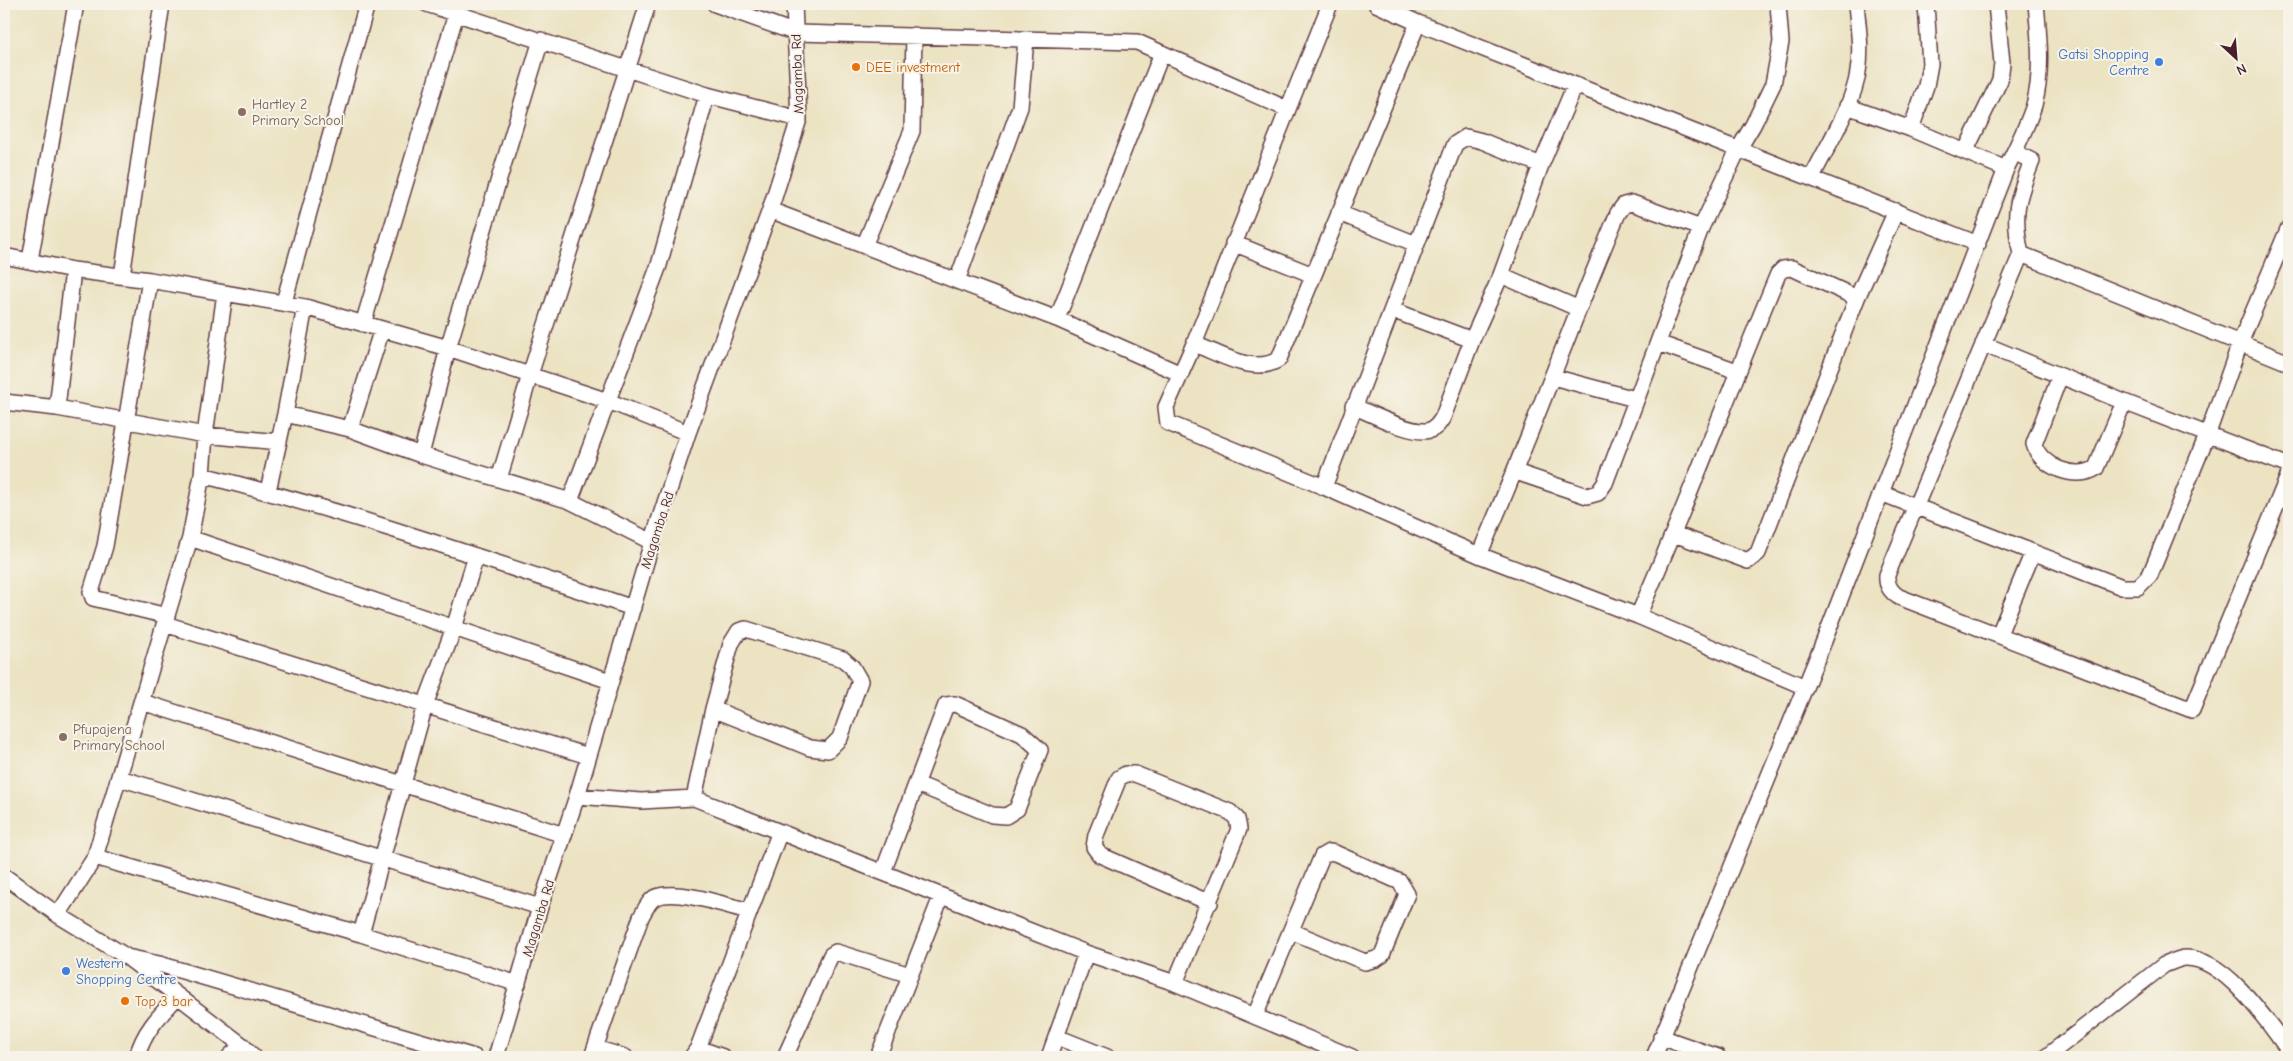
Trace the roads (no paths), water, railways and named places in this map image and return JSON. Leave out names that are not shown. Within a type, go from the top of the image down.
[{"type":"street","points":[[30,260],[76,4]]},
{"type":"street","points":[[122,276],[162,4]]},
{"type":"street","points":[[284,302],[367,4]]},
{"type":"street","points":[[427,4],[706,95],[799,119]]},
{"type":"street","points":[[499,479],[530,375],[648,4]]},
{"type":"street","points":[[714,4],[796,33],[1137,42],[1287,109]]},
{"type":"street","name":"Magamba Rd","points":[[496,1057],[540,907],[577,796],[652,542],[688,433],[770,210],[799,119],[794,4]]},
{"type":"street","points":[[1330,4],[1194,344],[1166,408],[1168,423],[1324,487],[1479,555],[1638,616],[1805,687]]},
{"type":"street","points":[[1376,4],[1418,23],[1978,244]]},
{"type":"street","points":[[1516,472],[1587,496],[1598,493],[1605,483],[1701,228],[1738,150],[1753,125],[1773,84],[1781,42],[1778,4]]},
{"type":"street","points":[[1812,177],[1847,106],[1858,74],[1860,55],[1856,4]]},
{"type":"street","points":[[1911,128],[1926,86],[1930,64],[1926,4]]},
{"type":"street","points":[[1965,152],[2000,80],[2002,63],[1996,4]]},
{"type":"street","points":[[1654,1057],[1805,687],[2006,169],[2034,104],[2038,80],[2039,37],[2036,4]]},
{"type":"street","points":[[364,324],[456,14]]},
{"type":"street","points":[[1194,344],[1252,366],[1270,365],[1279,359],[1418,23]]},
{"type":"street","points":[[864,246],[912,130],[914,35]]},
{"type":"street","points":[[957,281],[1020,107],[1026,39]]},
{"type":"street","points":[[421,455],[448,348],[541,40]]},
{"type":"street","points":[[1058,319],[1162,53]]},
{"type":"street","points":[[1353,406],[1416,432],[1429,431],[1437,426],[1444,417],[1472,340],[1501,275],[1541,165],[1575,85]]},
{"type":"street","points":[[570,501],[659,264],[706,95]]},
{"type":"street","points":[[1847,106],[1911,128],[2006,169]]},
{"type":"street","points":[[1324,487],[1353,406],[1392,310],[1455,144],[1466,137],[1482,141],[1541,165]]},
{"type":"street","points":[[2014,152],[2032,161],[2018,200],[2015,217],[2021,254],[1887,575],[1886,581],[1889,588],[1899,597],[2192,710],[2289,474]]},
{"type":"street","points":[[1479,555],[1516,472],[1578,308],[1618,213],[1624,205],[1632,203],[1701,228]]},
{"type":"street","points":[[770,210],[1058,319],[1180,374]]},
{"type":"street","points":[[1674,534],[1748,560],[1758,553],[1857,298],[1896,211]]},
{"type":"street","points":[[1339,213],[1416,244]]},
{"type":"street","points":[[1881,493],[2122,587],[2138,586],[2150,575],[2208,433],[2240,343],[2283,259],[2289,227]]},
{"type":"street","points":[[1233,243],[1313,275]]},
{"type":"street","points":[[2021,254],[2289,363]]},
{"type":"street","points":[[4,256],[74,270],[150,280],[305,307],[448,348],[608,401],[688,433]]},
{"type":"street","points":[[1638,616],[1674,534],[1737,371],[1778,274],[1783,269],[1792,268],[1857,298]]},
{"type":"street","points":[[57,408],[74,270]]},
{"type":"street","points":[[1501,275],[1578,308]]},
{"type":"street","points":[[150,280],[105,546],[91,592],[93,598],[588,756]]},
{"type":"street","points":[[58,915],[94,857],[120,778],[190,538],[202,475],[205,436],[225,293]]},
{"type":"street","points":[[268,491],[305,307]]},
{"type":"street","points":[[1392,310],[1472,340]]},
{"type":"street","points":[[350,429],[382,329]]},
{"type":"street","points":[[1658,343],[1737,371]]},
{"type":"street","points":[[1983,344],[2124,402],[2289,466]]},
{"type":"street","points":[[2060,376],[2034,444],[2036,452],[2048,463],[2081,474],[2089,473],[2096,468],[2124,402]]},
{"type":"street","points":[[1552,377],[1635,400]]},
{"type":"street","points":[[4,402],[57,408],[205,436],[279,442]]},
{"type":"street","points":[[285,414],[350,429],[421,455],[570,501],[652,542]]},
{"type":"street","points":[[202,475],[268,491],[476,556],[633,608]]},
{"type":"street","points":[[190,538],[610,681]]},
{"type":"street","points":[[1999,634],[2034,552]]},
{"type":"street","points":[[361,934],[425,705],[454,628],[476,556]]},
{"type":"street","points":[[694,798],[713,709],[731,644],[739,631],[746,629],[843,659],[852,667],[860,681],[840,738],[828,750],[810,748],[713,709]]},
{"type":"street","points":[[142,702],[564,835]]},
{"type":"street","points":[[882,872],[946,705],[955,704],[1022,734],[1040,750],[1017,809],[1006,816],[992,815],[917,784]]},
{"type":"street","points":[[1175,983],[1210,903],[1240,829],[1237,819],[1230,812],[1135,774],[1126,774],[1119,778],[1096,835],[1094,847],[1100,855],[1210,903]]},
{"type":"street","points":[[120,778],[382,856],[540,907]]},
{"type":"street","points":[[577,796],[641,801],[694,798],[779,834],[882,872],[1086,953],[1175,983],[1352,1057]]},
{"type":"street","points":[[723,1057],[695,1053],[779,834]]},
{"type":"street","points":[[1256,1016],[1291,931],[1322,856],[1329,852],[1335,853],[1400,882],[1407,894],[1382,955],[1376,959],[1365,962],[1291,931]]},
{"type":"street","points":[[94,857],[361,934],[518,984]]},
{"type":"street","points":[[4,876],[58,915],[127,957],[242,1045],[254,1057]]},
{"type":"street","points":[[625,1057],[594,1053],[641,917],[648,905],[654,898],[668,894],[685,896],[749,911]]},
{"type":"street","points":[[878,1057],[941,897]]},
{"type":"street","points":[[785,1057],[830,955],[836,952],[910,975]]},
{"type":"street","points":[[1049,1057],[1086,953]]},
{"type":"street","points":[[127,957],[159,964],[474,1057]]},
{"type":"street","points":[[2046,1057],[2164,965],[2185,958],[2204,963],[2220,972],[2249,998],[2289,1050]]},
{"type":"street","points":[[137,1057],[140,1044],[153,1023],[178,996]]},
{"type":"street","points":[[1057,1037],[1107,1057]]},
{"type":"street","points":[[1661,1037],[1718,1057]]},
{"type":"street","points":[[229,1057],[242,1045]]},
{"type":"place","name":"Gatsi Shopping Centre","points":[[2159,62]]},
{"type":"place","name":"DEE investment","points":[[856,67]]},
{"type":"place","name":"Hartley 2 Primary School","points":[[242,112]]},
{"type":"place","name":"Pfupajena Primary School","points":[[63,737]]},
{"type":"place","name":"Western Shopping Centre","points":[[66,971]]},
{"type":"place","name":"Top 3 bar","points":[[125,1001]]}]
